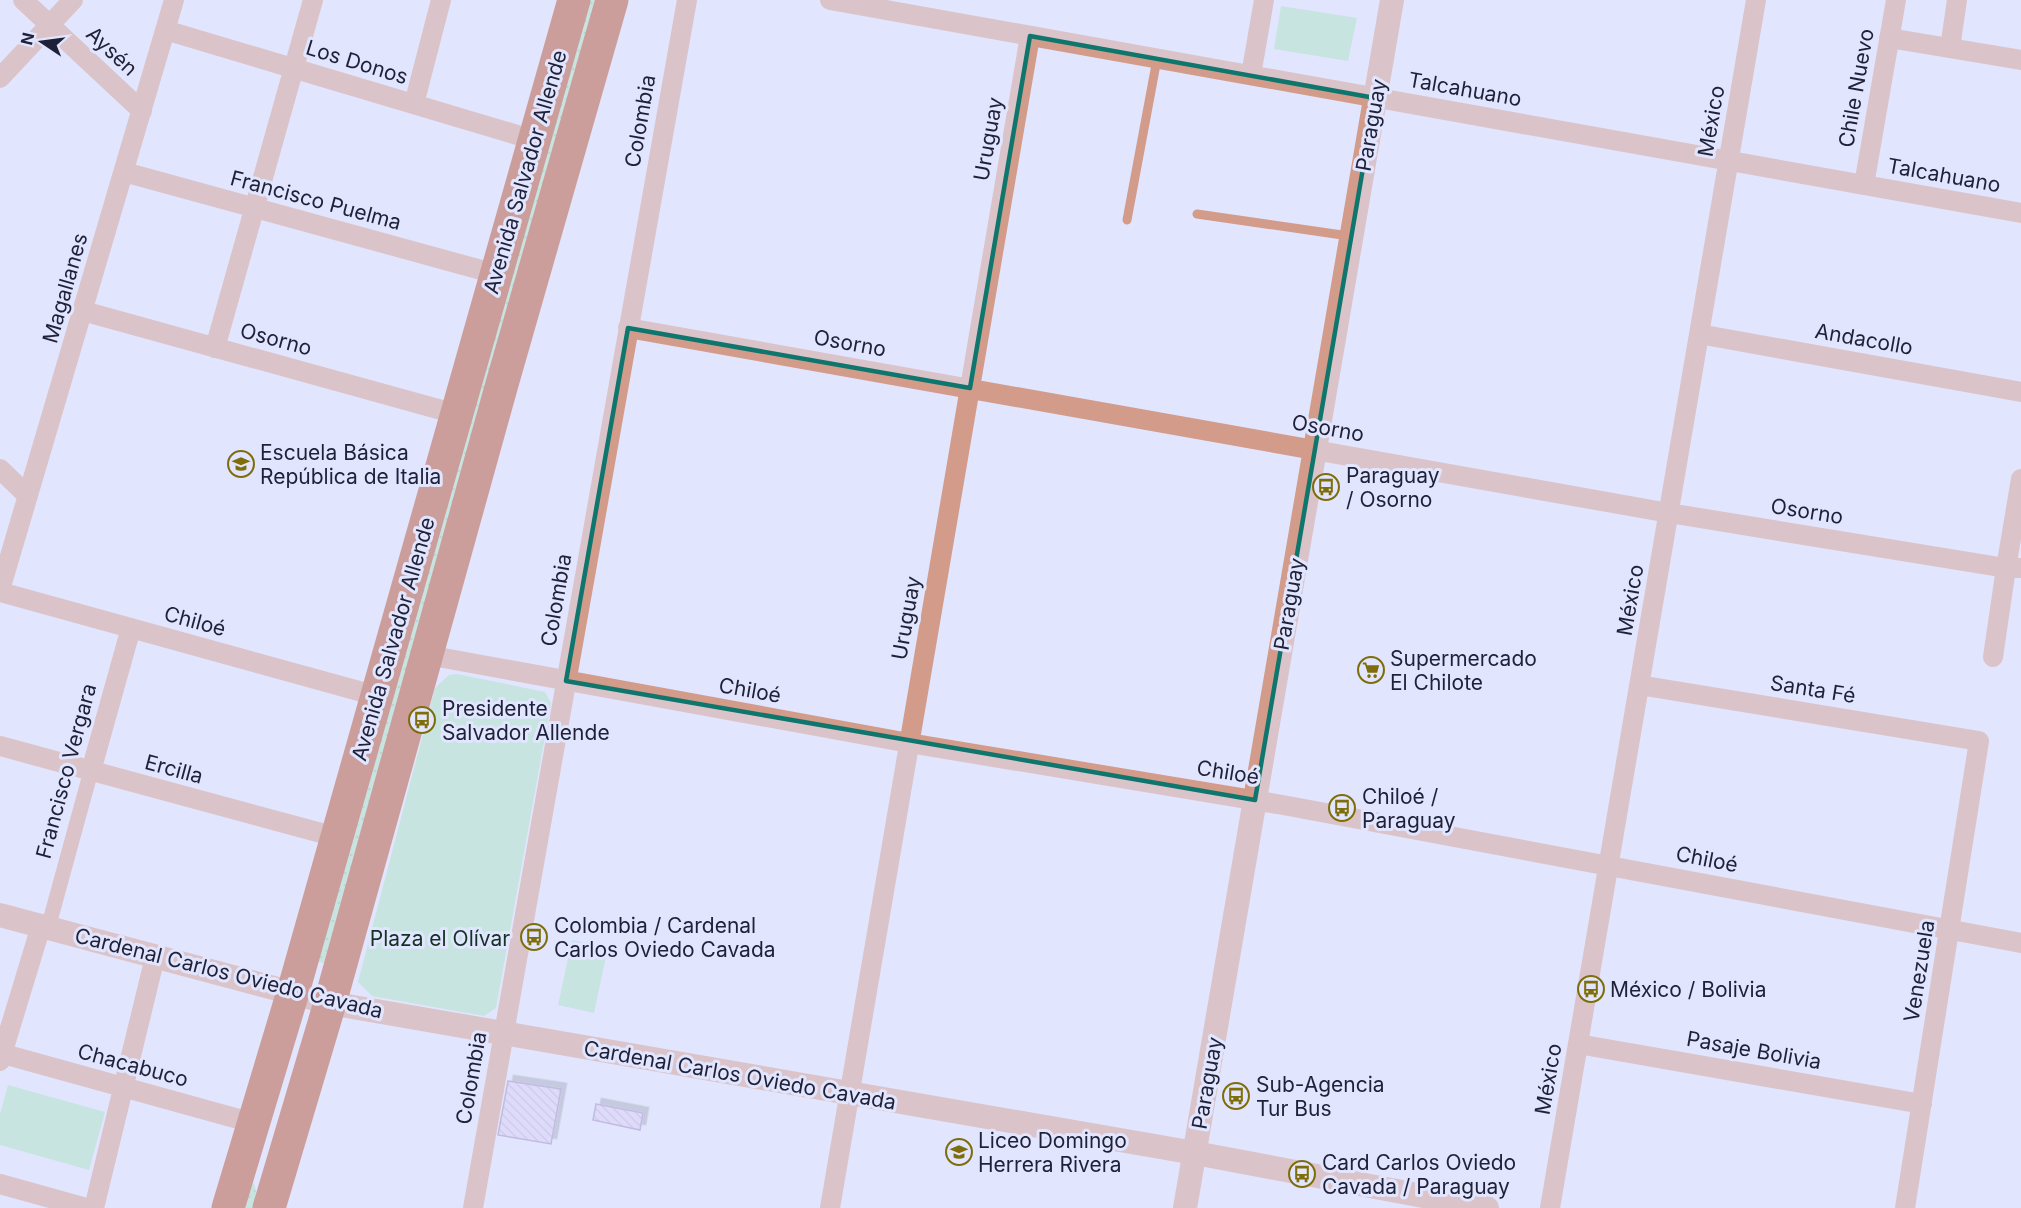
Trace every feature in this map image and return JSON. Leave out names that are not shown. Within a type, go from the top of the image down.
[{"type":"highway","name":"Avenida Salvador Allende","points":[[228,1208],[293,992],[573,0]]},
{"type":"highway","name":"Avenida Salvador Allende","points":[[269,1208],[330,1003],[502,384],[612,0]]},
{"type":"street","name":"Aysén","points":[[23,0],[142,111]]},
{"type":"street","points":[[0,78],[73,0]]},
{"type":"street","name":"Magallanes","points":[[0,591],[174,0]]},
{"type":"street","points":[[215,348],[313,0]]},
{"type":"street","points":[[414,104],[441,0]]},
{"type":"street","name":"Colombia","points":[[473,1208],[687,0]]},
{"type":"street","name":"Talcahuano","points":[[830,0],[915,8],[1030,36],[2021,213]]},
{"type":"street","points":[[1251,75],[1264,0]]},
{"type":"street","name":"Paraguay","points":[[1185,1208],[1392,0]]},
{"type":"street","name":"México","points":[[1550,1208],[1756,0]]},
{"type":"street","name":"Chile Nuevo","points":[[1864,185],[1896,0]]},
{"type":"street","points":[[1950,48],[1957,0]]},
{"type":"street","name":"Los Donos","points":[[165,30],[534,140]]},
{"type":"street","name":"Uruguay","points":[[830,1208],[1030,36]]},
{"type":"street","points":[[1889,38],[2021,60]]},
{"type":"street","name":"Francisco Puelma","points":[[124,172],[496,274]]},
{"type":"street","name":"Osorno","points":[[83,311],[456,414]]},
{"type":"street","name":"Osorno","points":[[628,328],[1669,513],[2013,568]]},
{"type":"street","name":"Andacollo","points":[[1699,334],[2021,392]]},
{"type":"street","points":[[0,469],[28,496]]},
{"type":"street","points":[[1993,657],[2013,568],[2021,479]]},
{"type":"street","name":"Chiloé","points":[[0,591],[377,696]]},
{"type":"street","name":"Francisco Vergara","points":[[1,1056],[45,927],[131,628]]},
{"type":"street","name":"Chiloé","points":[[427,655],[909,743],[1255,800],[2021,943]]},
{"type":"street","name":"Santa Fé","points":[[1639,685],[1979,741]]},
{"type":"street","name":"Venezuela","points":[[1905,1208],[1979,741]]},
{"type":"street","name":"Ercilla","points":[[0,746],[336,837]]},
{"type":"street","name":"Cardenal Carlos Oviedo Cavada","points":[[0,915],[330,1003],[1195,1153],[1487,1208]]},
{"type":"street","points":[[94,1208],[155,957]]},
{"type":"street","name":"Pasaje Bolivia","points":[[1578,1044],[1922,1104]]},
{"type":"street","name":"Chacabuco","points":[[1,1056],[253,1123]]},
{"type":"street","points":[[0,1184],[86,1208]]},
{"type":"lane","points":[[1127,220],[1157,59]]},
{"type":"lane","points":[[1197,214],[1352,236]]},
{"type":"highlighted area","points":[[1030,36],[1375,98],[1255,800],[566,681],[628,328],[970,388]]},
{"type":"green space","points":[[588,0],[599,0],[324,963],[314,961]]},
{"type":"green space","points":[[1281,6],[1357,18],[1348,61],[1274,49]]},
{"type":"green space","name":"Plaza el Olívar","points":[[457,674],[545,692],[551,703],[496,1008],[484,1016],[372,996],[358,982],[435,688],[449,675]]},
{"type":"green space","points":[[572,940],[608,947],[594,1013],[558,1005]]},
{"type":"green space","points":[[8,1085],[105,1112],[89,1170],[0,1145],[0,1114]]},
{"type":"green space","points":[[254,1183],[256,1192],[254,1208],[243,1208],[250,1185]]},
{"type":"building","points":[[508,1081],[561,1089],[551,1144],[498,1135]]},
{"type":"building","points":[[596,1104],[643,1113],[640,1130],[593,1120]]},
{"type":"place","name":"Escuela Básica República de Italia","points":[[241,464]]},
{"type":"place","name":"Paraguay / Osorno","points":[[1326,487]]},
{"type":"place","name":"Supermercado El Chilote","points":[[1371,670]]},
{"type":"place","name":"Presidente Salvador Allende","points":[[422,720]]},
{"type":"place","name":"Chiloé / Paraguay","points":[[1342,808]]},
{"type":"place","name":"Colombia / Cardenal Carlos Oviedo Cavada","points":[[534,937]]},
{"type":"place","name":"México / Bolivia","points":[[1591,989]]},
{"type":"place","name":"Sub-Agencia Tur Bus","points":[[1236,1096]]},
{"type":"place","name":"Liceo Domingo Herrera Rivera","points":[[959,1152]]},
{"type":"place","name":"Card Carlos Oviedo Cavada / Paraguay","points":[[1302,1174]]}]
